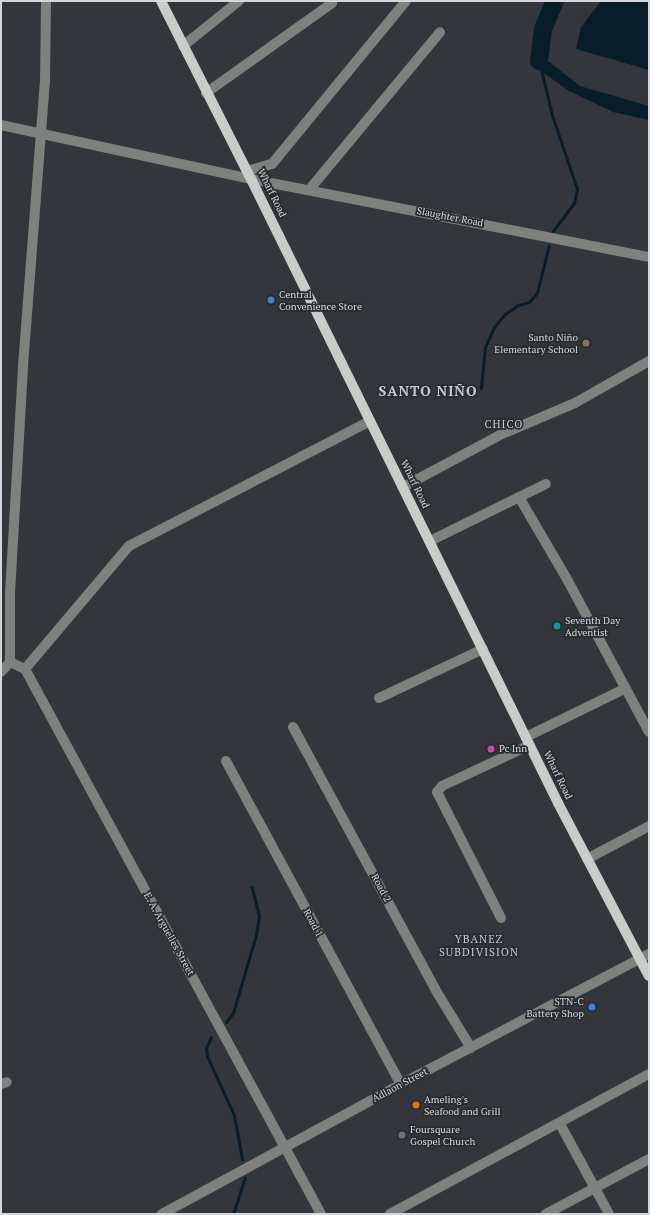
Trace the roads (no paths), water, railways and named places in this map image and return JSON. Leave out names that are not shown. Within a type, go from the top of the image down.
[{"type":"main road","name":"Wharf Road","points":[[161,1],[206,93],[249,175],[587,859],[639,960],[649,976]]},
{"type":"street","points":[[1,672],[10,662],[5,590],[42,133],[46,1]]},
{"type":"street","points":[[183,46],[239,1]]},
{"type":"street","points":[[249,175],[272,164],[406,1]]},
{"type":"street","points":[[206,93],[332,3]]},
{"type":"street","points":[[309,190],[440,32]]},
{"type":"street","name":"Slaughter Road","points":[[1,125],[249,175],[309,190],[649,257]]},
{"type":"street","points":[[403,487],[502,434],[575,403],[649,361]]},
{"type":"street","points":[[10,662],[25,669],[129,546],[370,421]]},
{"type":"street","points":[[430,541],[546,484]]},
{"type":"street","points":[[519,497],[649,732]]},
{"type":"street","points":[[379,698],[483,649]]},
{"type":"street","name":"E. A. Arguelles Street","points":[[25,669],[286,1146],[321,1214]]},
{"type":"street","points":[[501,918],[437,792],[442,786],[626,688]]},
{"type":"street","name":"Road 2","points":[[293,727],[438,995],[471,1048]]},
{"type":"street","name":"Road 1","points":[[226,761],[401,1084]]},
{"type":"street","points":[[587,859],[649,826]]},
{"type":"street","name":"Adlaon Street","points":[[162,1214],[401,1084],[649,954]]},
{"type":"street","points":[[390,1214],[560,1124],[649,1074]]},
{"type":"street","points":[[560,1124],[609,1214]]},
{"type":"street","points":[[546,1214],[649,1159]]},
{"type":"water","points":[[601,1],[649,1],[649,70],[576,49],[581,27]]},
{"type":"water","points":[[539,54],[580,86],[649,106],[649,120],[613,112],[569,91],[541,71]]},
{"type":"waterway","points":[[539,61],[543,29],[555,1]]},
{"type":"waterway","points":[[539,61],[552,115],[577,189],[574,203],[553,231]]},
{"type":"waterway","points":[[481,388],[485,347],[494,327],[505,314],[518,305],[529,302],[537,293],[549,245]]},
{"type":"waterway","points":[[226,1022],[233,1013],[256,935],[259,916],[252,887]]},
{"type":"waterway","points":[[211,1037],[206,1048],[207,1056],[234,1115],[242,1159]]},
{"type":"waterway","points":[[233,1214],[245,1178]]},
{"type":"place","name":"Central Convenience Store","points":[[271,300]]},
{"type":"place","name":"Santo Niño Elementary School","points":[[586,343]]},
{"type":"place","name":"Seventh Day Adventist","points":[[557,626]]},
{"type":"place","name":"Pc Inn","points":[[491,749]]},
{"type":"place","name":"STN-C Battery Shop","points":[[592,1007]]},
{"type":"place","name":"Ameling's Seafood and Grill","points":[[416,1105]]},
{"type":"place","name":"Foursquare Gospel Church","points":[[402,1135]]},
{"type":"district","name":"SANTO NIÑO","points":[[428,391]]},
{"type":"district","name":"CHICO","points":[[504,424]]},
{"type":"district","name":"YBANEZ SUBDIVISION","points":[[479,946]]}]
